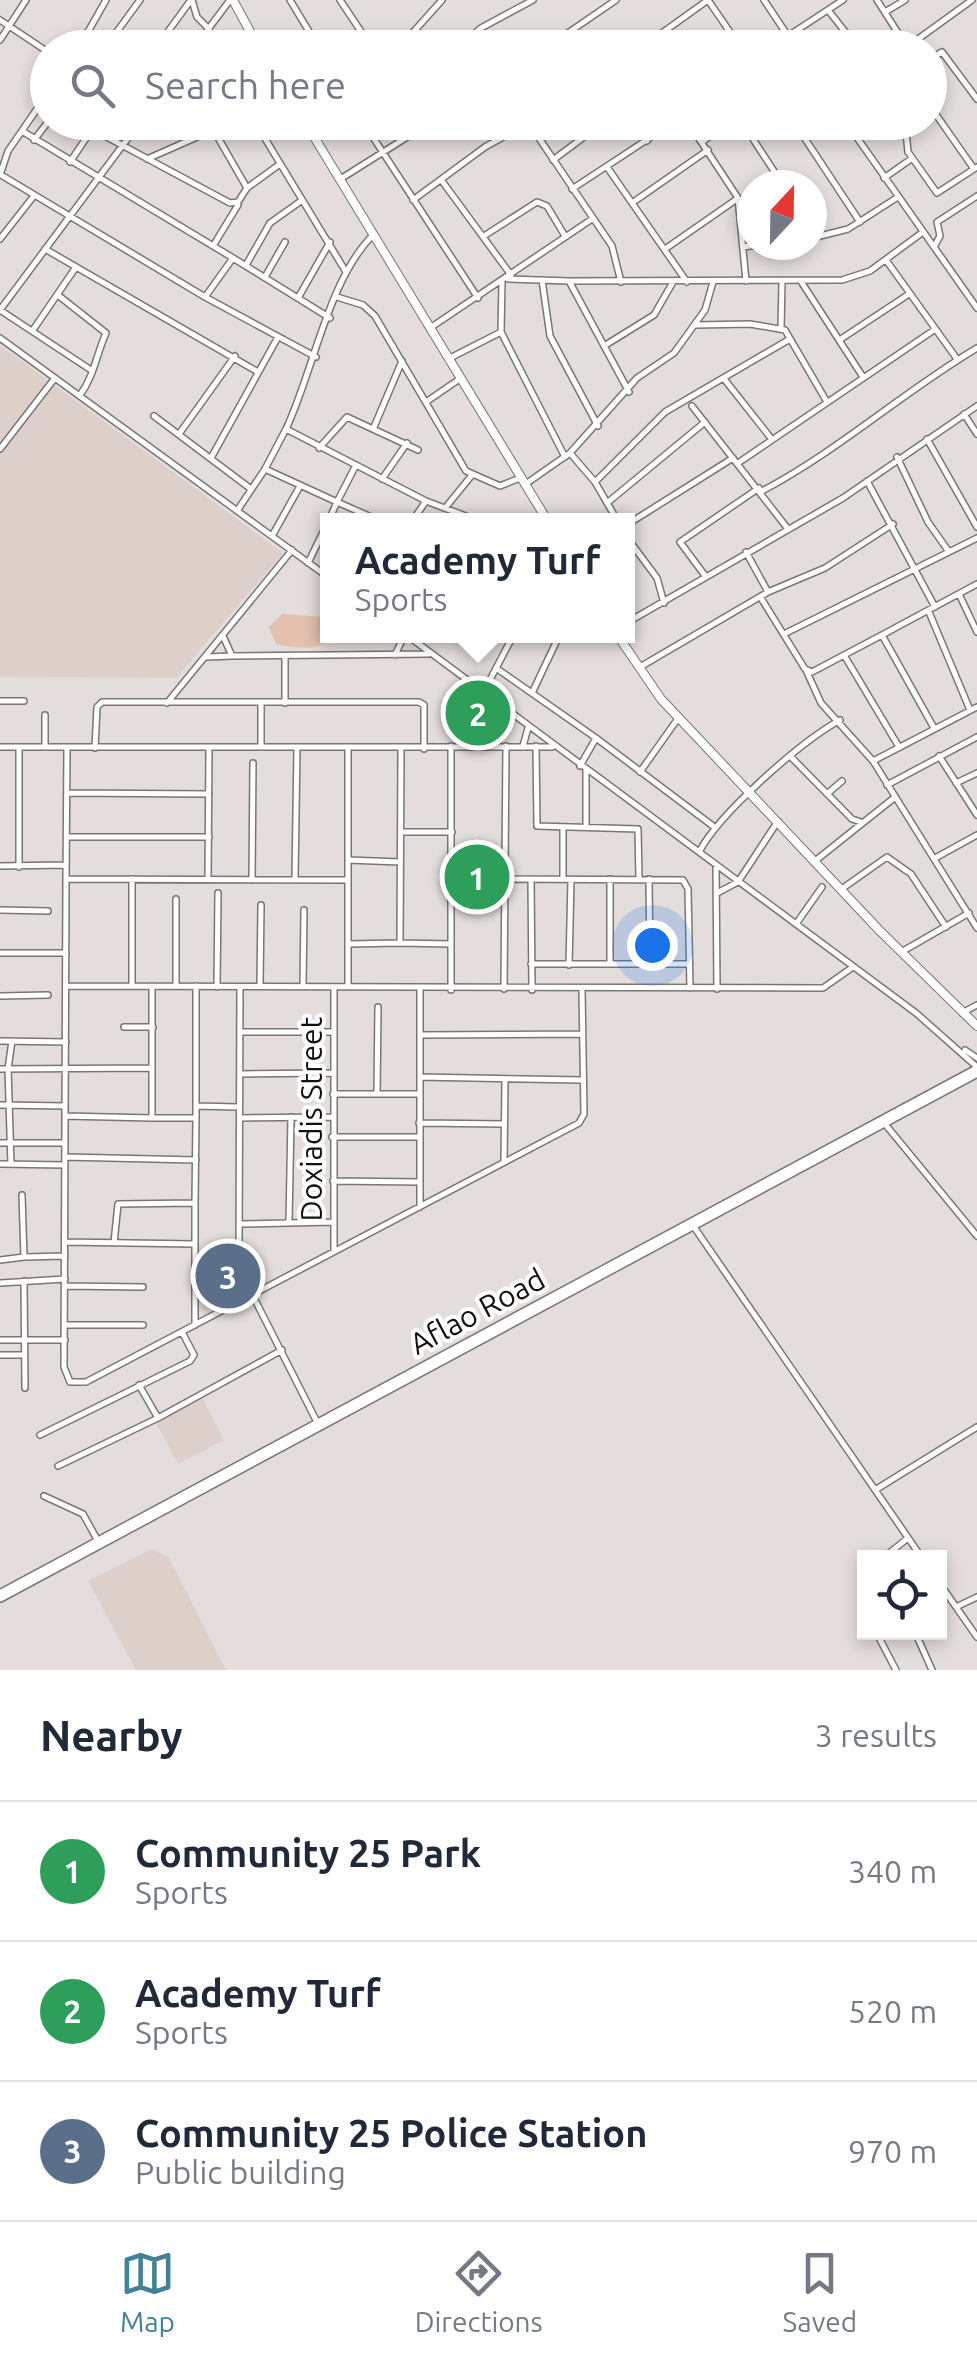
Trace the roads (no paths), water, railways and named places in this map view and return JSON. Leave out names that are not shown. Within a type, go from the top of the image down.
[{"type":"highway","name":"Aflao Road","points":[[0,1596],[884,1122],[977,1065]]},
{"type":"street","points":[[0,40],[26,0]]},
{"type":"street","points":[[89,30],[106,0]]},
{"type":"street","points":[[118,30],[140,0]]},
{"type":"street","points":[[191,0],[197,18],[208,29],[232,1],[249,30]]},
{"type":"street","points":[[169,30],[191,0]]},
{"type":"street","points":[[290,0],[308,30]]},
{"type":"street","points":[[340,0],[360,30]]},
{"type":"street","points":[[425,0],[434,9]]},
{"type":"street","points":[[415,30],[442,0]]},
{"type":"street","points":[[479,30],[533,0]]},
{"type":"street","points":[[572,30],[616,0]]},
{"type":"street","points":[[666,30],[708,0],[729,30]]},
{"type":"street","points":[[797,30],[843,0]]},
{"type":"street","points":[[877,0],[896,30]]},
{"type":"street","points":[[885,12],[905,0]]},
{"type":"street","points":[[931,30],[972,0]]},
{"type":"street","points":[[767,1],[784,30]]},
{"type":"street","points":[[828,10],[844,30]]},
{"type":"street","points":[[0,20],[30,40]]},
{"type":"street","points":[[947,59],[976,97]]},
{"type":"street","points":[[30,120],[5,156],[0,175],[316,357]]},
{"type":"street","points":[[908,140],[912,159],[940,194],[976,168],[947,129]]},
{"type":"street","points":[[22,132],[30,137]]},
{"type":"street","points":[[34,140],[330,318]]},
{"type":"street","points":[[70,162],[85,140]]},
{"type":"street","points":[[111,140],[211,196],[238,202]]},
{"type":"street","points":[[91,370],[0,310],[3,300],[126,140]]},
{"type":"street","points":[[147,159],[184,140]]},
{"type":"street","points":[[219,140],[247,188]]},
{"type":"street","points":[[266,140],[346,272]]},
{"type":"street","points":[[317,140],[542,513]]},
{"type":"street","points":[[375,140],[478,298]]},
{"type":"street","points":[[342,178],[405,140]]},
{"type":"street","points":[[413,200],[499,140]]},
{"type":"street","points":[[539,140],[615,253],[621,282]]},
{"type":"street","points":[[553,160],[580,140]]},
{"type":"street","points":[[705,140],[702,142],[737,196]]},
{"type":"street","points":[[753,140],[773,170]]},
{"type":"street","points":[[806,140],[860,222]]},
{"type":"street","points":[[857,140],[977,308]]},
{"type":"street","points":[[572,189],[647,141]]},
{"type":"street","points":[[632,203],[708,150]]},
{"type":"street","points":[[884,178],[912,159]]},
{"type":"street","points":[[213,246],[247,188],[280,164]]},
{"type":"street","points":[[606,167],[687,282]]},
{"type":"street","points":[[442,181],[484,236],[506,278],[501,332],[567,455],[595,482],[613,513]]},
{"type":"street","points":[[0,239],[33,196]]},
{"type":"street","points":[[827,235],[860,222],[898,196]]},
{"type":"street","points":[[934,247],[940,236],[937,222],[977,196]]},
{"type":"street","points":[[665,249],[737,199]]},
{"type":"street","points":[[245,266],[270,223],[302,201]]},
{"type":"street","points":[[484,236],[537,202],[547,206],[565,236]]},
{"type":"street","points":[[430,328],[592,219]]},
{"type":"street","points":[[506,278],[802,283],[855,277],[923,232]]},
{"type":"street","points":[[236,511],[265,470],[286,429],[346,272],[358,250],[374,234]]},
{"type":"street","points":[[264,276],[285,242]]},
{"type":"street","points":[[298,298],[330,242]]},
{"type":"street","points":[[45,249],[258,372]]},
{"type":"street","points":[[205,296],[233,258]]},
{"type":"street","points":[[744,260],[746,281]]},
{"type":"street","points":[[886,260],[957,360]]},
{"type":"street","points":[[32,330],[77,267]]},
{"type":"street","points":[[542,280],[550,336],[598,426]]},
{"type":"street","points":[[568,281],[629,392]]},
{"type":"street","points":[[604,346],[654,316],[672,282]]},
{"type":"street","points":[[337,298],[368,309],[472,475],[500,486],[522,482],[567,455],[646,371],[670,358],[708,304],[713,282]]},
{"type":"street","points":[[781,330],[782,282]]},
{"type":"street","points":[[802,283],[863,378]]},
{"type":"street","points":[[840,340],[909,294]]},
{"type":"street","points":[[58,296],[106,332],[91,370],[92,382],[80,395]]},
{"type":"street","points":[[696,325],[750,324],[781,330],[828,402]]},
{"type":"street","points":[[635,520],[828,402],[934,330]]},
{"type":"street","points":[[449,359],[501,332]]},
{"type":"street","points":[[211,458],[278,337]]},
{"type":"street","points":[[0,338],[320,571]]},
{"type":"street","points":[[595,482],[654,420],[790,340]]},
{"type":"street","points":[[706,577],[680,542],[760,490],[819,458],[977,348]]},
{"type":"street","points":[[179,434],[235,356]]},
{"type":"street","points":[[374,428],[402,361]]},
{"type":"street","points":[[0,448],[55,378]]},
{"type":"street","points":[[425,402],[461,378]]},
{"type":"street","points":[[726,380],[771,437]]},
{"type":"street","points":[[692,406],[788,528]]},
{"type":"street","points":[[635,618],[867,481],[977,406]]},
{"type":"street","points":[[964,414],[977,434]]},
{"type":"street","points":[[154,416],[252,489]]},
{"type":"street","points":[[319,448],[347,417],[418,450]]},
{"type":"street","points":[[607,503],[705,422]]},
{"type":"street","points":[[286,429],[355,467],[460,513]]},
{"type":"street","points":[[926,439],[977,528]]},
{"type":"street","points":[[382,479],[407,443]]},
{"type":"street","points":[[897,457],[948,552]]},
{"type":"street","points":[[332,513],[355,467]]},
{"type":"street","points":[[265,470],[362,513]]},
{"type":"street","points":[[446,507],[472,475]]},
{"type":"street","points":[[867,481],[918,569],[930,622],[973,709],[873,761]]},
{"type":"street","points":[[272,536],[300,486]]},
{"type":"street","points":[[418,513],[426,501]]},
{"type":"street","points":[[638,669],[768,592],[826,568],[894,524]]},
{"type":"street","points":[[784,634],[977,538]]},
{"type":"street","points":[[308,562],[320,545]]},
{"type":"street","points":[[635,548],[660,585],[664,604]]},
{"type":"street","points":[[168,703],[292,550]]},
{"type":"street","points":[[746,552],[768,592]]},
{"type":"street","points":[[809,671],[977,584]]},
{"type":"street","points":[[959,593],[977,632]]},
{"type":"street","points":[[761,598],[809,671],[821,703],[873,761],[894,798],[937,857],[977,928]]},
{"type":"street","points":[[882,635],[934,728]]},
{"type":"street","points":[[223,636],[232,656]]},
{"type":"street","points":[[394,656],[406,643]]},
{"type":"street","points":[[418,643],[844,960],[977,1065]]},
{"type":"street","points":[[483,693],[509,643]]},
{"type":"street","points":[[533,691],[556,643]]},
{"type":"street","points":[[622,643],[638,669],[679,718],[977,1026]]},
{"type":"street","points":[[208,656],[431,654]]},
{"type":"street","points":[[844,654],[899,747]]},
{"type":"street","points":[[285,656],[285,703]]},
{"type":"street","points":[[496,668],[533,691],[713,826]]},
{"type":"street","points":[[0,701],[24,701]]},
{"type":"street","points":[[95,748],[98,704],[419,702],[424,706],[424,749]]},
{"type":"street","points":[[260,703],[262,748]]},
{"type":"street","points":[[45,715],[45,747]]},
{"type":"street","points":[[639,773],[679,718]]},
{"type":"street","points":[[698,852],[713,826],[749,792],[840,720]]},
{"type":"street","points":[[523,746],[528,728]]},
{"type":"street","points":[[886,785],[977,737]]},
{"type":"street","points":[[586,827],[583,768],[596,738]]},
{"type":"street","points":[[451,990],[452,746]]},
{"type":"street","points":[[504,989],[506,746]]},
{"type":"street","points":[[536,746],[537,826],[638,829],[638,880]]},
{"type":"street","points":[[0,748],[554,747]]},
{"type":"street","points":[[19,748],[19,867]]},
{"type":"street","points":[[67,748],[65,1372],[70,1382],[80,1383],[195,1326],[579,1123],[584,1114],[582,990]]},
{"type":"street","points":[[208,880],[209,748]]},
{"type":"street","points":[[295,879],[297,748]]},
{"type":"street","points":[[348,748],[348,987]]},
{"type":"street","points":[[400,749],[400,944]]},
{"type":"street","points":[[939,756],[977,815]]},
{"type":"street","points":[[791,757],[852,818],[861,822]]},
{"type":"street","points":[[252,880],[253,763]]},
{"type":"street","points":[[956,783],[977,773]]},
{"type":"street","points":[[827,794],[842,781]]},
{"type":"street","points":[[68,793],[210,794]]},
{"type":"street","points":[[816,861],[894,798]]},
{"type":"street","points":[[852,818],[854,828]]},
{"type":"street","points":[[716,893],[738,882],[778,821]]},
{"type":"street","points":[[563,827],[569,964]]},
{"type":"street","points":[[401,832],[452,832]]},
{"type":"street","points":[[937,857],[977,836]]},
{"type":"street","points":[[67,837],[208,837]]},
{"type":"street","points":[[843,888],[887,857],[911,874],[946,927]]},
{"type":"street","points":[[348,860],[401,862]]},
{"type":"street","points":[[453,861],[505,862]]},
{"type":"street","points":[[0,866],[66,865]]},
{"type":"street","points":[[716,866],[717,989]]},
{"type":"street","points":[[66,879],[348,880]]},
{"type":"street","points":[[132,879],[132,986]]},
{"type":"street","points":[[504,879],[649,879],[688,883],[690,988]]},
{"type":"street","points":[[532,879],[532,990]]},
{"type":"street","points":[[610,879],[610,964]]},
{"type":"street","points":[[649,879],[650,964]]},
{"type":"street","points":[[796,924],[822,887]]},
{"type":"street","points":[[218,893],[218,986]]},
{"type":"street","points":[[176,900],[176,986]]},
{"type":"street","points":[[260,986],[261,905]]},
{"type":"street","points":[[0,910],[48,911]]},
{"type":"street","points":[[303,986],[304,910]]},
{"type":"street","points":[[902,951],[969,913]]},
{"type":"street","points":[[348,944],[452,944]]},
{"type":"street","points":[[0,953],[66,953]]},
{"type":"street","points":[[840,974],[844,960]]},
{"type":"street","points":[[531,964],[688,964]]},
{"type":"street","points":[[66,986],[823,988],[853,967]]},
{"type":"street","points":[[152,986],[152,1118]]},
{"type":"street","points":[[195,1326],[196,986]]},
{"type":"street","points":[[239,1254],[240,986]]},
{"type":"street","name":"Doxiadis Street","points":[[334,987],[334,1251]]},
{"type":"street","points":[[420,988],[420,1207]]},
{"type":"street","points":[[0,996],[48,996]]},
{"type":"street","points":[[962,1013],[977,1005]]},
{"type":"street","points":[[377,1094],[378,1007]]},
{"type":"street","points":[[124,1027],[153,1027]]},
{"type":"street","points":[[241,1032],[333,1032]]},
{"type":"street","points":[[421,1034],[582,1034]]},
{"type":"street","points":[[0,1041],[66,1042]]},
{"type":"street","points":[[11,1164],[4,1143],[8,1105],[4,1069],[12,1041]]},
{"type":"street","points":[[4,1069],[152,1068]]},
{"type":"street","points":[[240,1074],[333,1074]]},
{"type":"street","points":[[420,1078],[582,1080]]},
{"type":"street","points":[[504,1162],[505,1080]]},
{"type":"street","points":[[333,1094],[420,1094]]},
{"type":"street","points":[[0,1105],[65,1106]]},
{"type":"street","points":[[196,1106],[240,1107]]},
{"type":"street","points":[[65,1116],[196,1118]]},
{"type":"street","points":[[289,1223],[291,1117]]},
{"type":"street","points":[[240,1118],[332,1117]]},
{"type":"street","points":[[884,1122],[977,1236]]},
{"type":"street","points":[[419,1123],[504,1124]]},
{"type":"street","points":[[332,1137],[419,1137]]},
{"type":"street","points":[[4,1143],[65,1143]]},
{"type":"street","points":[[0,1164],[196,1160]]},
{"type":"street","points":[[333,1181],[420,1182]]},
{"type":"street","points":[[22,1195],[24,1258]]},
{"type":"street","points":[[114,1242],[118,1204],[196,1203]]},
{"type":"street","points":[[240,1224],[334,1222]]},
{"type":"street","points":[[692,1224],[916,1550]]},
{"type":"street","points":[[65,1242],[195,1244]]},
{"type":"street","points":[[0,1260],[65,1256]]},
{"type":"street","points":[[0,1282],[143,1287]]},
{"type":"street","points":[[24,1282],[24,1388]]},
{"type":"street","points":[[253,1296],[318,1425]]},
{"type":"street","points":[[65,1325],[143,1325]]},
{"type":"street","points":[[40,1435],[192,1359],[182,1332]]},
{"type":"street","points":[[0,1340],[65,1340]]},
{"type":"street","points":[[58,1466],[158,1418],[282,1350]]},
{"type":"street","points":[[0,1355],[24,1356]]},
{"type":"street","points":[[139,1385],[158,1418]]},
{"type":"street","points":[[874,1490],[977,1426]]},
{"type":"street","points":[[44,1496],[82,1514],[99,1542]]},
{"type":"street","points":[[893,1550],[908,1538]]},
{"type":"street","points":[[947,1594],[977,1637]]},
{"type":"street","points":[[956,1607],[977,1597]]},
{"type":"street","points":[[880,1640],[896,1670]]},
{"type":"street","points":[[919,1640],[932,1670]]},
{"type":"place","name":"Academy Turf","points":[[478,713]]},
{"type":"place","name":"Community 25 Park","points":[[477,877]]},
{"type":"place","name":"Community 25 Police Station","points":[[228,1276]]}]
